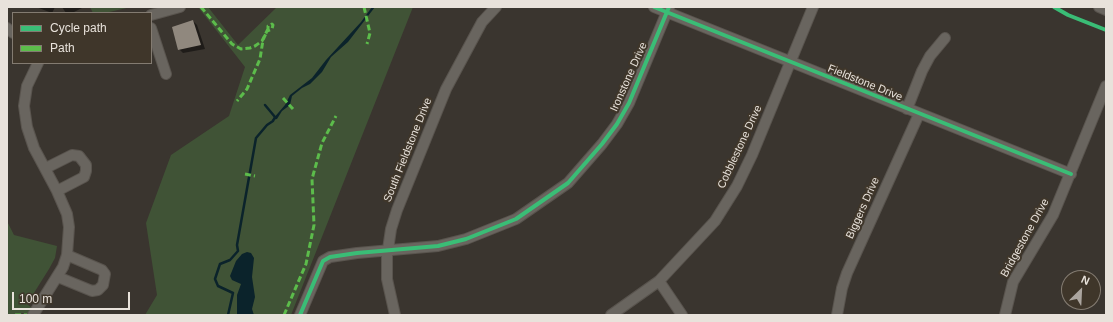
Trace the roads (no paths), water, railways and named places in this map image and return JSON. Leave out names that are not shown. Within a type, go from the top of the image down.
[{"type":"street","points":[[152,15],[180,7]]},
{"type":"street","name":"South Fieldstone Drive","points":[[395,315],[387,279],[387,256],[391,228],[446,89],[482,22],[496,7]]},
{"type":"street","name":"Fieldstone Drive","points":[[654,7],[668,9],[790,62],[1071,174]]},
{"type":"street","name":"Cobblestone Drive","points":[[611,315],[659,281],[715,221],[737,186],[752,155],[813,7]]},
{"type":"street","points":[[1099,7],[1106,10]]},
{"type":"street","name":"Ironstone Drive","points":[[300,315],[323,261],[330,257],[438,246],[466,239],[516,219],[568,183],[602,144],[617,124],[629,103],[668,9]]},
{"type":"street","points":[[152,31],[166,74]]},
{"type":"street","points":[[907,109],[922,71],[930,56],[945,38]]},
{"type":"street","points":[[33,315],[58,277],[67,255],[69,227],[66,214],[57,191],[34,148],[27,127],[24,106],[27,86],[38,64]]},
{"type":"street","name":"Bridgestone Drive","points":[[1005,315],[1013,282],[1053,215],[1106,86]]},
{"type":"street","name":"Biggers Drive","points":[[837,315],[842,288],[847,273],[918,114]]},
{"type":"street","points":[[46,168],[72,155],[78,156],[86,165],[84,177],[57,191]]},
{"type":"street","points":[[58,277],[92,291],[98,290],[103,286],[106,279],[102,270],[67,255]]},
{"type":"street","points":[[659,281],[682,315]]},
{"type":"water","points":[[372,7],[375,7],[348,42],[331,57],[322,72],[310,84],[292,96],[290,105],[282,111],[277,119],[272,120],[285,105],[290,95],[312,78],[326,60],[361,22]]},
{"type":"water","points":[[247,252],[251,253],[254,258],[252,277],[255,297],[252,309],[254,315],[237,315],[237,295],[241,284],[232,280],[230,276],[236,261],[242,254]]},
{"type":"waterway","points":[[228,315],[233,293],[218,286],[215,279],[220,264],[230,260],[238,251],[237,245],[256,138],[267,125],[273,121],[275,117],[265,105]]}]
